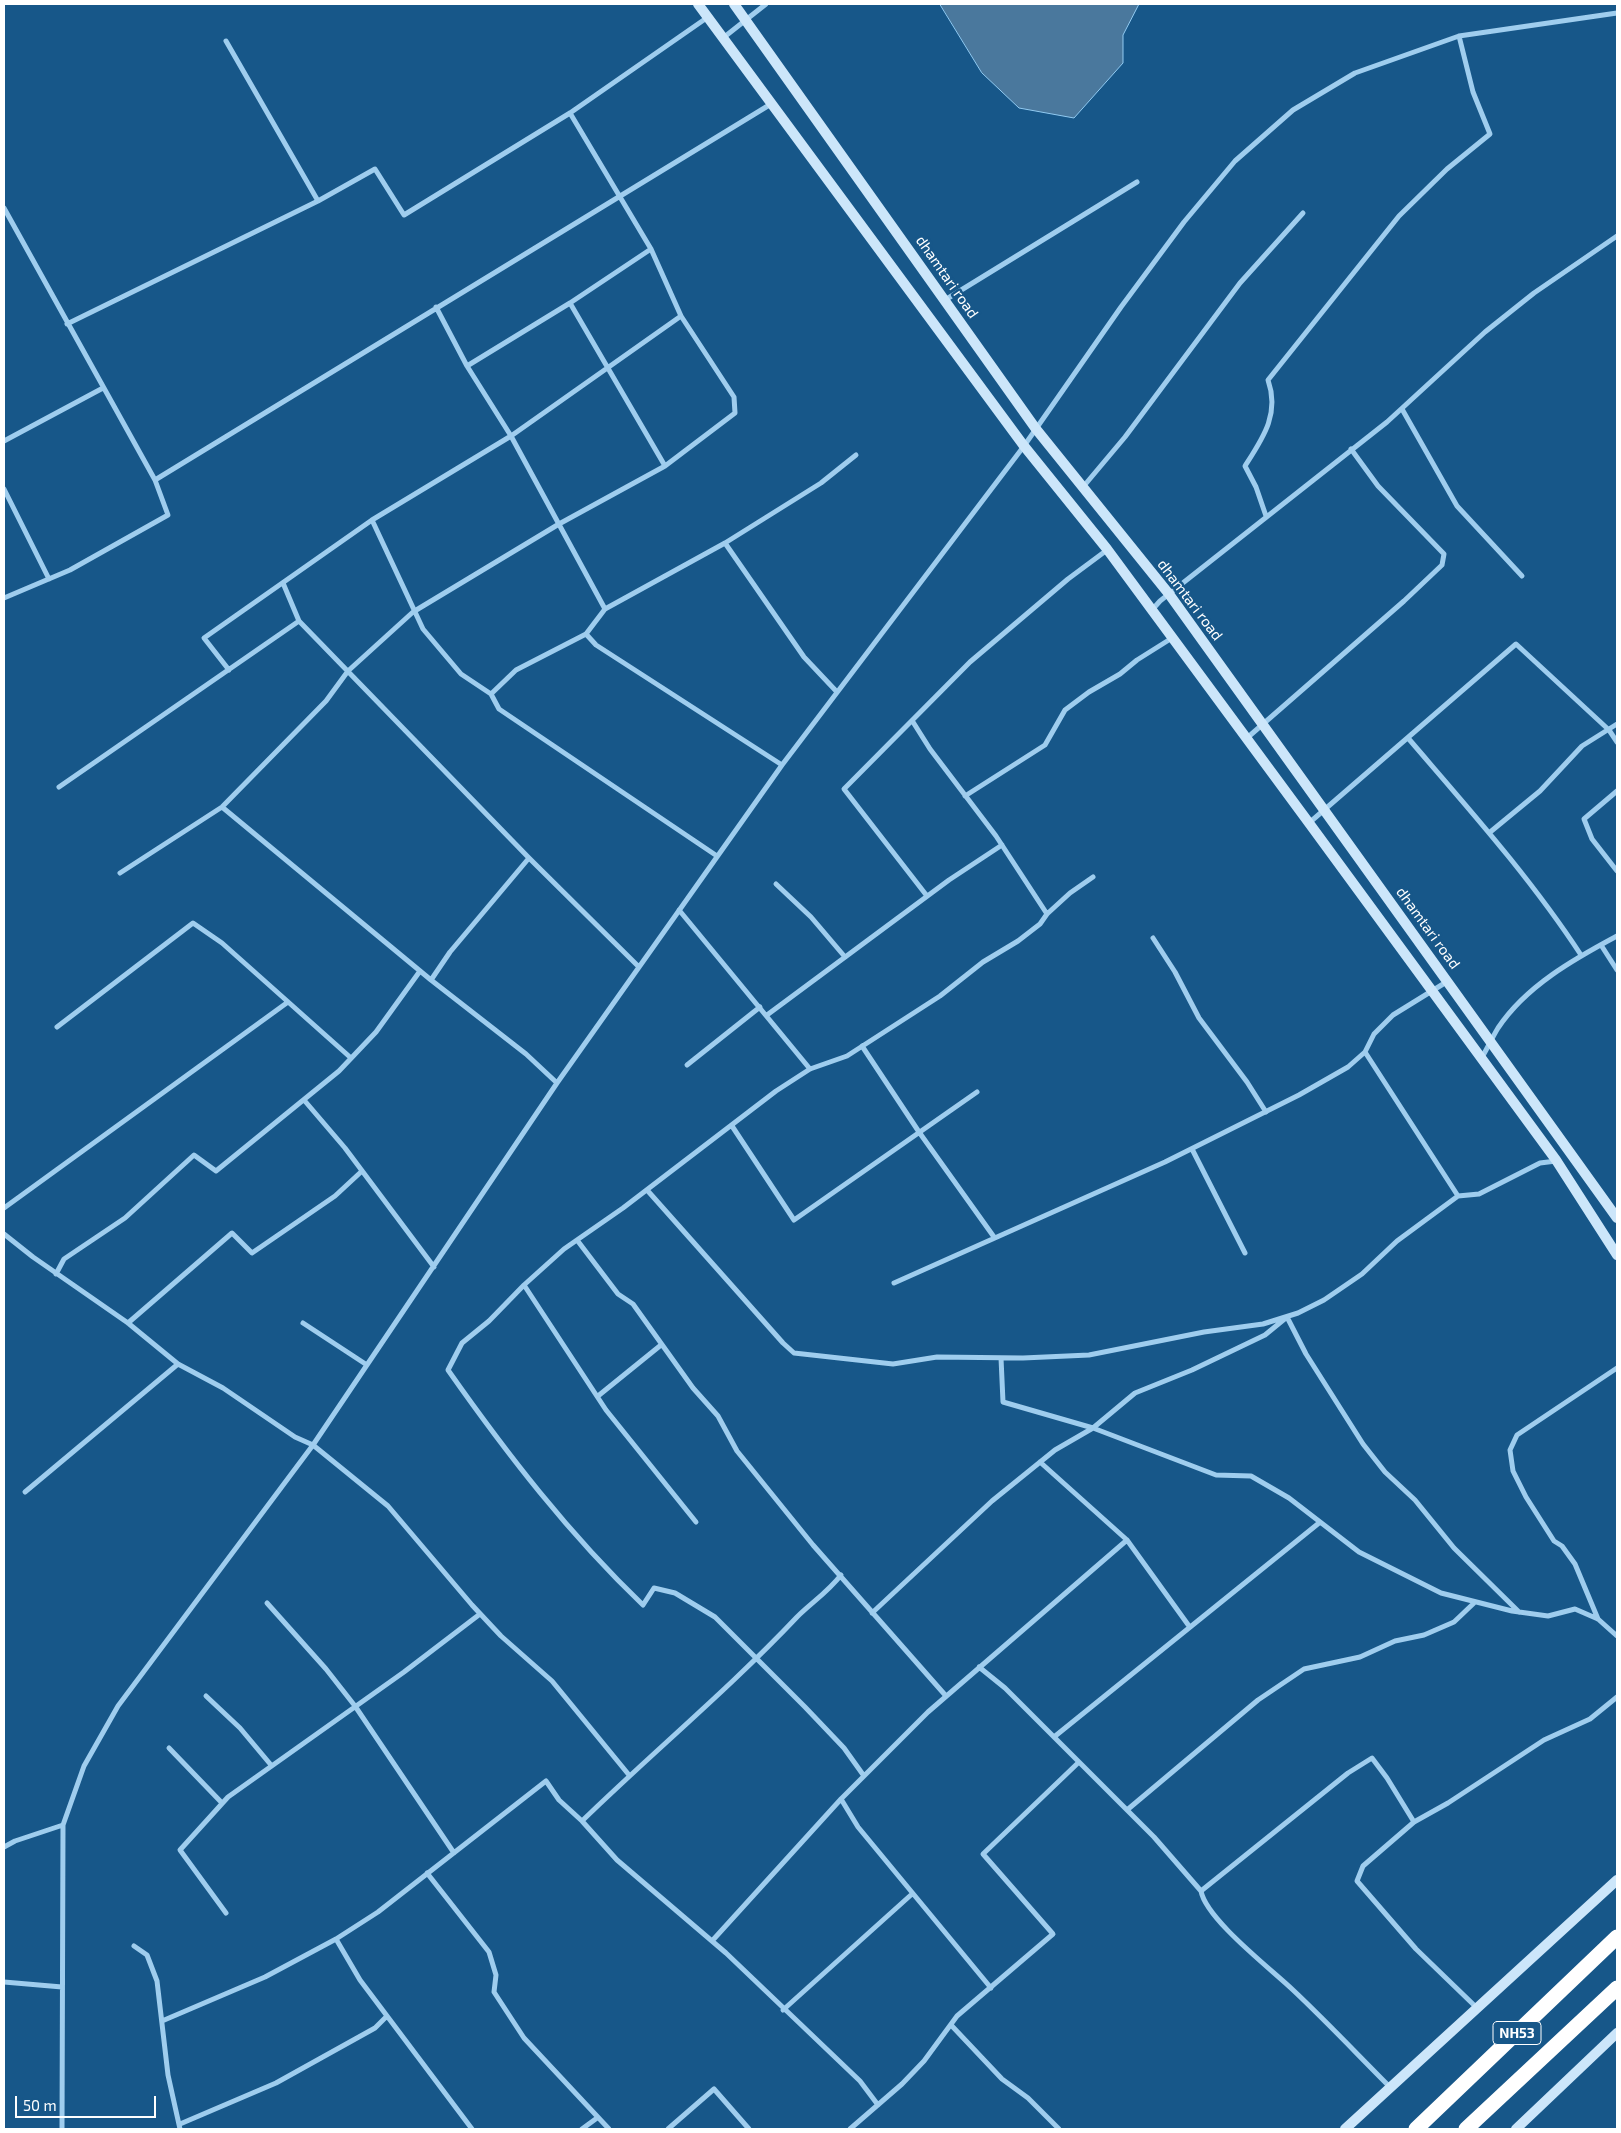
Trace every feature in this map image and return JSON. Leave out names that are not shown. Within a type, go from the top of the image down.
[{"type":"highway","name":"NH53","points":[[1416,2129],[1617,1938]]},
{"type":"highway","name":"NH53","points":[[1466,2129],[1617,1988]]},
{"type":"main road","points":[[698,4],[1024,446],[1107,549],[1309,823],[1556,1160],[1617,1255]]},
{"type":"main road","name":"dhamtari road","points":[[734,4],[1036,429],[1169,594],[1617,1218]]},
{"type":"main road","points":[[1345,2129],[1617,1880]]},
{"type":"main road","points":[[1516,2129],[1617,2033]]},
{"type":"street","points":[[723,38],[766,4]]},
{"type":"street","points":[[62,2129],[63,1825],[84,1766],[118,1706],[314,1445],[557,1083],[782,764],[1024,446],[1184,222],[1235,161],[1293,110],[1356,73],[1459,36],[1617,13]]},
{"type":"street","points":[[67,324],[318,201],[375,169],[404,215],[570,113],[708,17]]},
{"type":"street","points":[[1266,516],[1256,487],[1245,466],[1266,433],[1274,396],[1268,380],[1399,216],[1447,170],[1490,134],[1473,92],[1459,36]]},
{"type":"street","points":[[226,41],[318,201]]},
{"type":"street","points":[[155,480],[436,306],[771,104]]},
{"type":"street","points":[[120,873],[222,807],[326,702],[348,671],[413,612],[559,524],[665,466],[735,413],[734,397],[681,316],[652,250],[570,113]]},
{"type":"street","points":[[945,300],[1137,182]]},
{"type":"street","points":[[4,208],[155,480],[168,515],[70,570],[4,598]]},
{"type":"street","points":[[1083,487],[1125,437],[1240,283],[1303,213]]},
{"type":"street","points":[[1152,610],[1169,594],[1402,408],[1485,332],[1534,293],[1617,236]]},
{"type":"street","points":[[467,366],[652,250]]},
{"type":"street","points":[[570,303],[665,466]]},
{"type":"street","points":[[436,306],[467,366],[510,436],[605,609]]},
{"type":"street","points":[[229,670],[204,638],[372,520],[510,436],[681,316]]},
{"type":"street","points":[[4,440],[103,388]]},
{"type":"street","points":[[1402,408],[1457,506],[1522,576]]},
{"type":"street","points":[[1246,739],[1404,601],[1442,565],[1444,554],[1378,486],[1351,449]]},
{"type":"street","points":[[491,694],[516,670],[586,634],[605,609],[725,543],[820,483],[856,455]]},
{"type":"street","points":[[4,489],[49,579]]},
{"type":"street","points":[[372,520],[413,612],[423,629],[461,674],[491,694],[500,709],[717,856]]},
{"type":"street","points":[[725,543],[804,657],[837,692]]},
{"type":"street","points":[[927,896],[844,789],[970,662],[1068,579],[1107,549]]},
{"type":"street","points":[[283,583],[300,621],[529,858],[639,967]]},
{"type":"street","points":[[59,787],[300,621]]},
{"type":"street","points":[[586,634],[596,645],[782,764]]},
{"type":"street","points":[[965,796],[1045,745],[1066,710],[1089,692],[1120,674],[1137,660],[1172,638]]},
{"type":"street","points":[[1309,823],[1516,644],[1609,730],[1617,742]]},
{"type":"street","points":[[912,722],[1002,845],[1047,914]]},
{"type":"street","points":[[1489,833],[1540,791],[1582,746],[1617,724]]},
{"type":"street","points":[[1408,738],[1489,833],[1556,918],[1581,954]]},
{"type":"street","points":[[1617,791],[1584,819],[1592,839],[1617,871]]},
{"type":"street","points":[[222,807],[431,980],[480,1017],[557,1083]]},
{"type":"street","points":[[767,1014],[927,896],[1002,845]]},
{"type":"street","points":[[431,980],[450,952],[529,858]]},
{"type":"street","points":[[864,1776],[844,1748],[715,1617],[675,1593],[654,1588],[643,1604],[602,1566],[505,1451],[448,1370],[462,1343],[489,1321],[524,1285],[577,1240],[732,1126],[776,1091],[810,1070],[847,1056],[940,996],[983,962],[1018,941],[1040,924],[1047,914],[1070,893],[1093,877]]},
{"type":"street","points":[[776,884],[811,918],[845,957]]},
{"type":"street","points":[[679,910],[767,1014],[810,1070]]},
{"type":"street","points":[[57,1027],[193,923],[222,943],[351,1058]]},
{"type":"street","points":[[1481,1059],[1499,1027],[1523,1000],[1581,954],[1617,936]]},
{"type":"street","points":[[1153,938],[1175,972],[1199,1018],[1247,1082],[1266,1112]]},
{"type":"street","points":[[1601,945],[1617,970]]},
{"type":"street","points":[[56,1274],[64,1259],[125,1218],[194,1155],[216,1171],[304,1100],[351,1058],[376,1032],[420,971]]},
{"type":"street","points":[[894,1283],[1192,1149],[1348,1068],[1365,1052],[1374,1034],[1393,1015],[1448,981]]},
{"type":"street","points":[[4,1208],[288,1002]]},
{"type":"street","points":[[687,1065],[760,1007]]},
{"type":"street","points":[[862,1046],[919,1132],[994,1237]]},
{"type":"street","points":[[1365,1052],[1458,1196]]},
{"type":"street","points":[[732,1126],[794,1220],[977,1092]]},
{"type":"street","points":[[304,1100],[362,1171],[434,1266]]},
{"type":"street","points":[[1192,1149],[1245,1253]]},
{"type":"street","points":[[646,1190],[783,1344],[794,1353],[893,1364],[937,1357],[1001,1358],[1090,1354],[1204,1332],[1263,1324],[1287,1317],[1324,1300],[1362,1274],[1397,1241],[1458,1196],[1479,1194],[1540,1163],[1556,1160]]},
{"type":"street","points":[[128,1323],[232,1233],[252,1253],[335,1196],[362,1171]]},
{"type":"street","points":[[4,1234],[56,1274],[128,1323],[178,1364],[223,1388],[295,1437],[314,1445],[388,1506],[480,1614],[501,1636],[552,1681],[629,1775]]},
{"type":"street","points":[[577,1240],[618,1294],[633,1304],[693,1388],[718,1416],[737,1451],[813,1545],[946,1696]]},
{"type":"street","points":[[524,1285],[598,1396],[696,1522]]},
{"type":"street","points":[[872,1613],[992,1501],[1040,1462],[1093,1428],[1135,1393],[1192,1370],[1265,1335],[1287,1317]]},
{"type":"street","points":[[1287,1317],[1306,1354],[1363,1444],[1385,1472],[1415,1500],[1454,1548],[1519,1612]]},
{"type":"street","points":[[303,1323],[367,1365]]},
{"type":"street","points":[[598,1396],[661,1345]]},
{"type":"street","points":[[1001,1358],[1004,1402],[1093,1428],[1216,1475],[1251,1476],[1289,1498],[1359,1552],[1441,1593],[1474,1603],[1548,1616],[1575,1609],[1598,1619],[1617,1636]]},
{"type":"street","points":[[25,1492],[178,1364]]},
{"type":"street","points":[[1598,1619],[1575,1564],[1562,1546],[1554,1541],[1526,1497],[1513,1471],[1510,1450],[1517,1435],[1617,1368]]},
{"type":"street","points":[[1040,1462],[1127,1540],[1189,1626]]},
{"type":"street","points":[[1054,1737],[1189,1626],[1319,1523]]},
{"type":"street","points":[[712,1941],[841,1799],[946,1696],[1127,1540]]},
{"type":"street","points":[[582,1822],[629,1775],[758,1659],[804,1610],[831,1588],[840,1575]]},
{"type":"street","points":[[267,1603],[326,1669],[355,1706],[454,1853]]},
{"type":"street","points":[[1127,1810],[1258,1700],[1304,1669],[1360,1657],[1395,1641],[1424,1635],[1454,1622],[1474,1603]]},
{"type":"street","points":[[226,1913],[180,1850],[222,1804],[270,1765],[355,1706],[480,1614]]},
{"type":"street","points":[[979,1667],[1005,1688],[1127,1810],[1200,1890],[1202,1898],[1252,1955],[1293,1989],[1390,2087]]},
{"type":"street","points":[[206,1696],[240,1728],[270,1765]]},
{"type":"street","points":[[1477,2008],[1416,1949],[1358,1881],[1362,1866],[1414,1822],[1448,1803],[1544,1740],[1590,1719],[1617,1696]]},
{"type":"street","points":[[169,1748],[222,1804]]},
{"type":"street","points":[[1200,1890],[1348,1773],[1372,1758],[1387,1778],[1414,1822]]},
{"type":"street","points":[[850,2129],[924,2061],[957,2016],[1053,1934],[983,1854],[993,1841],[1079,1762]]},
{"type":"street","points":[[162,2022],[265,1977],[336,1939],[378,1912],[546,1781],[559,1800],[617,1860],[712,1941],[860,2081],[878,2105]]},
{"type":"street","points":[[841,1799],[858,1827],[990,1988]]},
{"type":"street","points":[[4,1847],[63,1825]]},
{"type":"street","points":[[427,1873],[489,1952],[496,1975],[494,1992],[524,2038],[609,2129]]},
{"type":"street","points":[[783,2010],[912,1894]]},
{"type":"street","points":[[336,1939],[346,1960],[472,2129]]},
{"type":"street","points":[[134,1946],[146,1955],[157,1981],[168,2075],[180,2126],[276,2083],[375,2028],[387,2016]]},
{"type":"street","points":[[4,1982],[62,1987]]},
{"type":"street","points":[[951,2025],[1002,2079],[1028,2098],[1058,2129]]},
{"type":"street","points":[[668,2129],[714,2089],[750,2129]]},
{"type":"street","points":[[582,2129],[598,2118]]},
{"type":"water","points":[[940,4],[1139,4],[1123,35],[1123,63],[1074,118],[1019,108],[982,73]]}]
